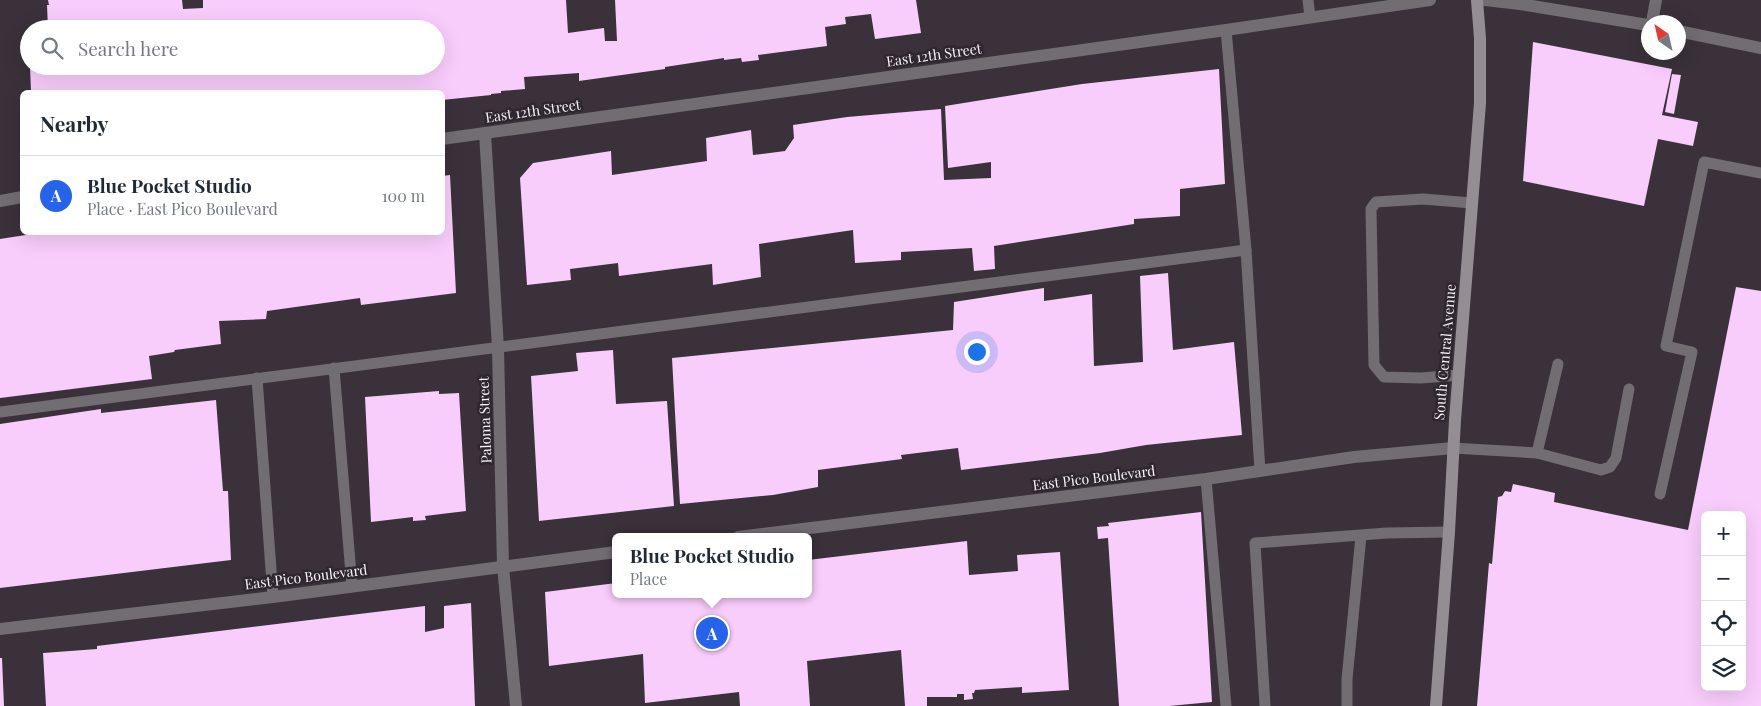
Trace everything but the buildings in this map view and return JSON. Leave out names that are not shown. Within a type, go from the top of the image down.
[{"type":"main road","name":"South Central Avenue","points":[[1436,706],[1449,532],[1453,448],[1480,103],[1480,38],[1477,0]]},
{"type":"street","name":"East 12th Street","points":[[445,139],[1430,0]]},
{"type":"street","points":[[1485,0],[1641,24]]},
{"type":"street","points":[[1653,15],[1656,0]]},
{"type":"street","points":[[1686,33],[1761,48]]},
{"type":"street","name":"Paloma Street","points":[[485,133],[498,348],[503,566],[516,706]]},
{"type":"street","points":[[0,201],[20,198]]},
{"type":"street","name":"East Pico Boulevard","points":[[770,533],[1206,479],[1354,457],[1453,448]]},
{"type":"street","name":"East Pico Boulevard","points":[[0,629],[612,552]]},
{"type":"lane","points":[[1308,0],[1310,16]]},
{"type":"lane","points":[[1226,30],[1246,250],[1260,471]]},
{"type":"lane","points":[[1660,494],[1692,352],[1666,346],[1704,162],[1761,173]]},
{"type":"lane","points":[[1459,375],[1421,378],[1384,376],[1374,365],[1371,209],[1376,202],[1423,199],[1472,203]]},
{"type":"lane","points":[[0,412],[1246,250]]},
{"type":"lane","points":[[1537,453],[1558,364]]},
{"type":"lane","points":[[334,368],[352,586]]},
{"type":"lane","points":[[257,378],[273,596]]},
{"type":"lane","points":[[1453,448],[1537,453],[1601,470],[1610,467],[1616,458],[1630,389]]},
{"type":"lane","points":[[1206,479],[1226,706]]},
{"type":"lane","points":[[1264,706],[1255,543],[1387,533],[1449,532]]},
{"type":"lane","points":[[1346,706],[1361,536]]},
{"type":"place","name":"Blue Pocket Studio","points":[[712,633]]}]
